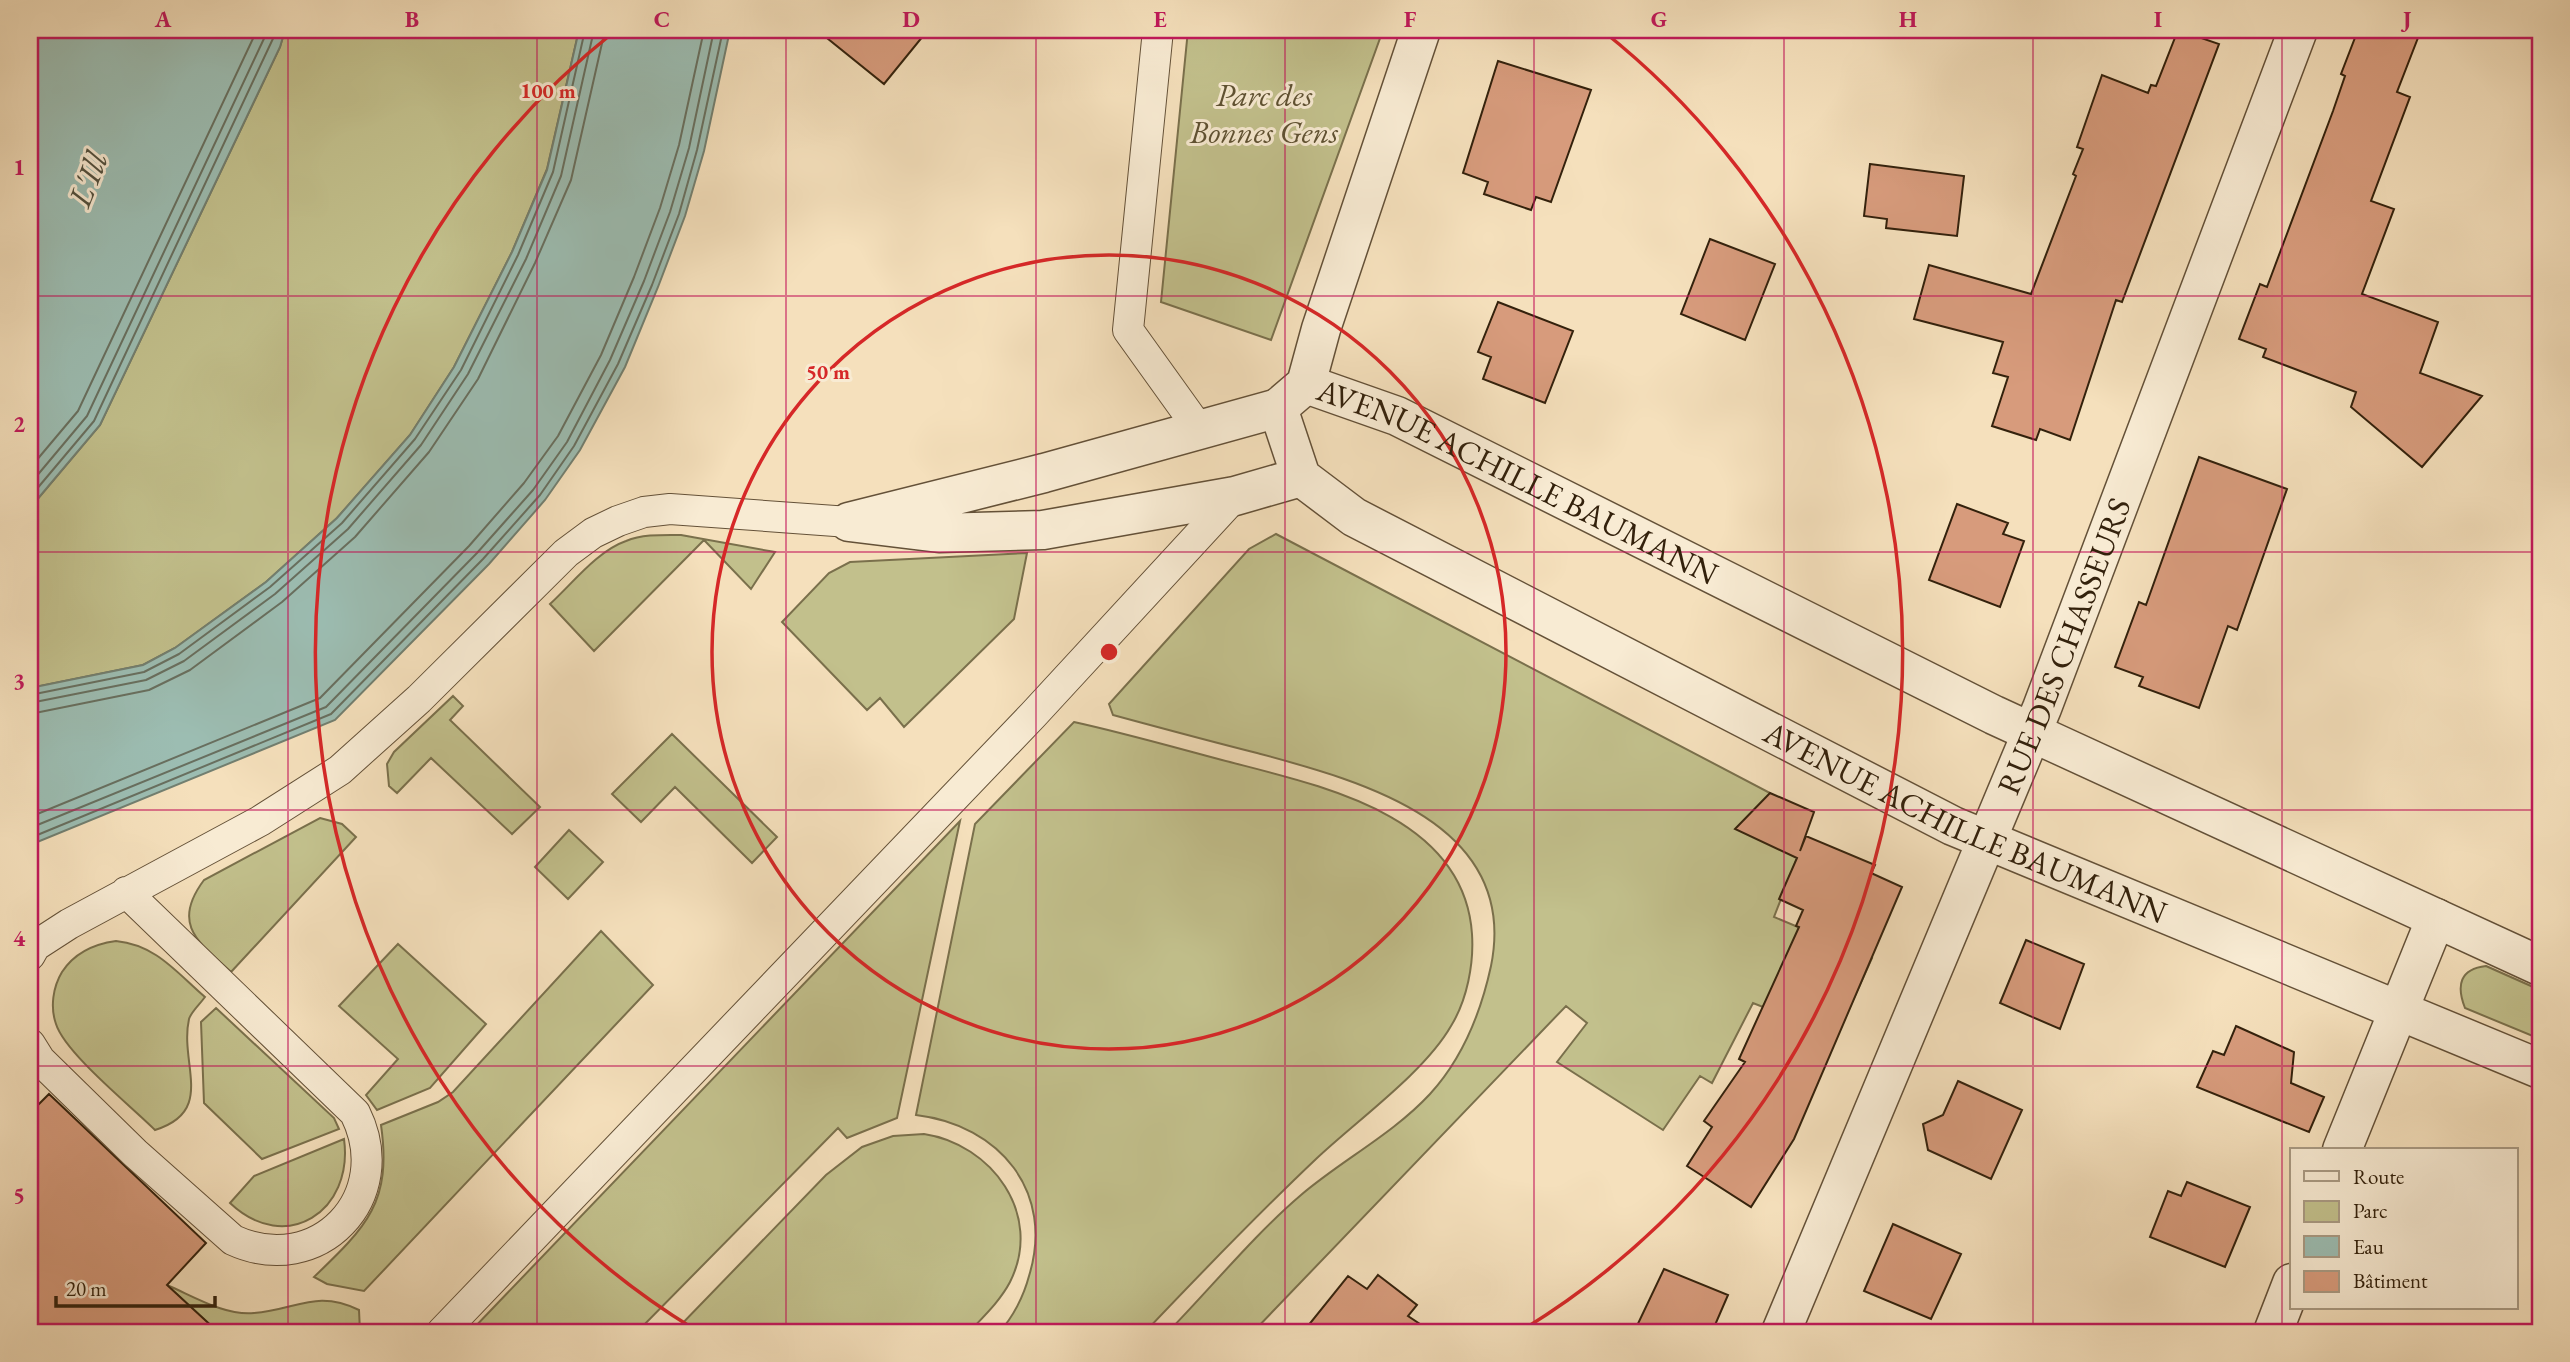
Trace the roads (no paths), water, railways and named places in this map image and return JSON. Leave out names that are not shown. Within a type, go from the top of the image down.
[{"type":"street","points":[[849,522],[1044,474],[1199,429],[1292,396],[1325,316],[1421,30]]},
{"type":"street","name":"RUE DES CHASSEURS","points":[[1781,1332],[2032,732],[2298,30]]},
{"type":"street","name":"AVENUE ACHILLE BAUMANN","points":[[2540,966],[2032,732],[1397,416],[1292,396],[1301,477],[1354,517],[1953,826],[2540,1069]]},
{"type":"street","points":[[849,522],[939,533],[1043,530],[1235,496],[1301,477]]},
{"type":"street","points":[[2343,1148],[2436,918]]},
{"type":"street","points":[[2273,1332],[2290,1288]]},
{"type":"lane","points":[[1158,30],[1128,330],[1199,429]]},
{"type":"lane","points":[[442,1332],[1033,715],[1235,496]]},
{"type":"lane","points":[[30,955],[35,946],[126,892],[260,821],[340,770],[419,699],[540,576],[593,533],[644,512],[670,509],[849,522]]},
{"type":"lane","points":[[30,1044],[40,1060],[97,1116],[233,1241],[263,1250],[303,1248],[328,1235],[347,1217],[361,1196],[366,1173],[367,1147],[355,1113],[126,892]]},
{"type":"water","name":"L'Ill","points":[[36,30],[285,30],[280,47],[100,425],[30,508],[30,50]]},
{"type":"water","points":[[579,30],[730,30],[704,151],[685,216],[625,367],[580,450],[545,500],[489,564],[335,720],[30,845],[30,688],[143,665],[175,648],[266,582],[337,518],[410,435],[454,367],[512,252],[547,170]]},
{"type":"park label","name":"Parc des Bonnes Gens","points":[[1264,114]]}]
